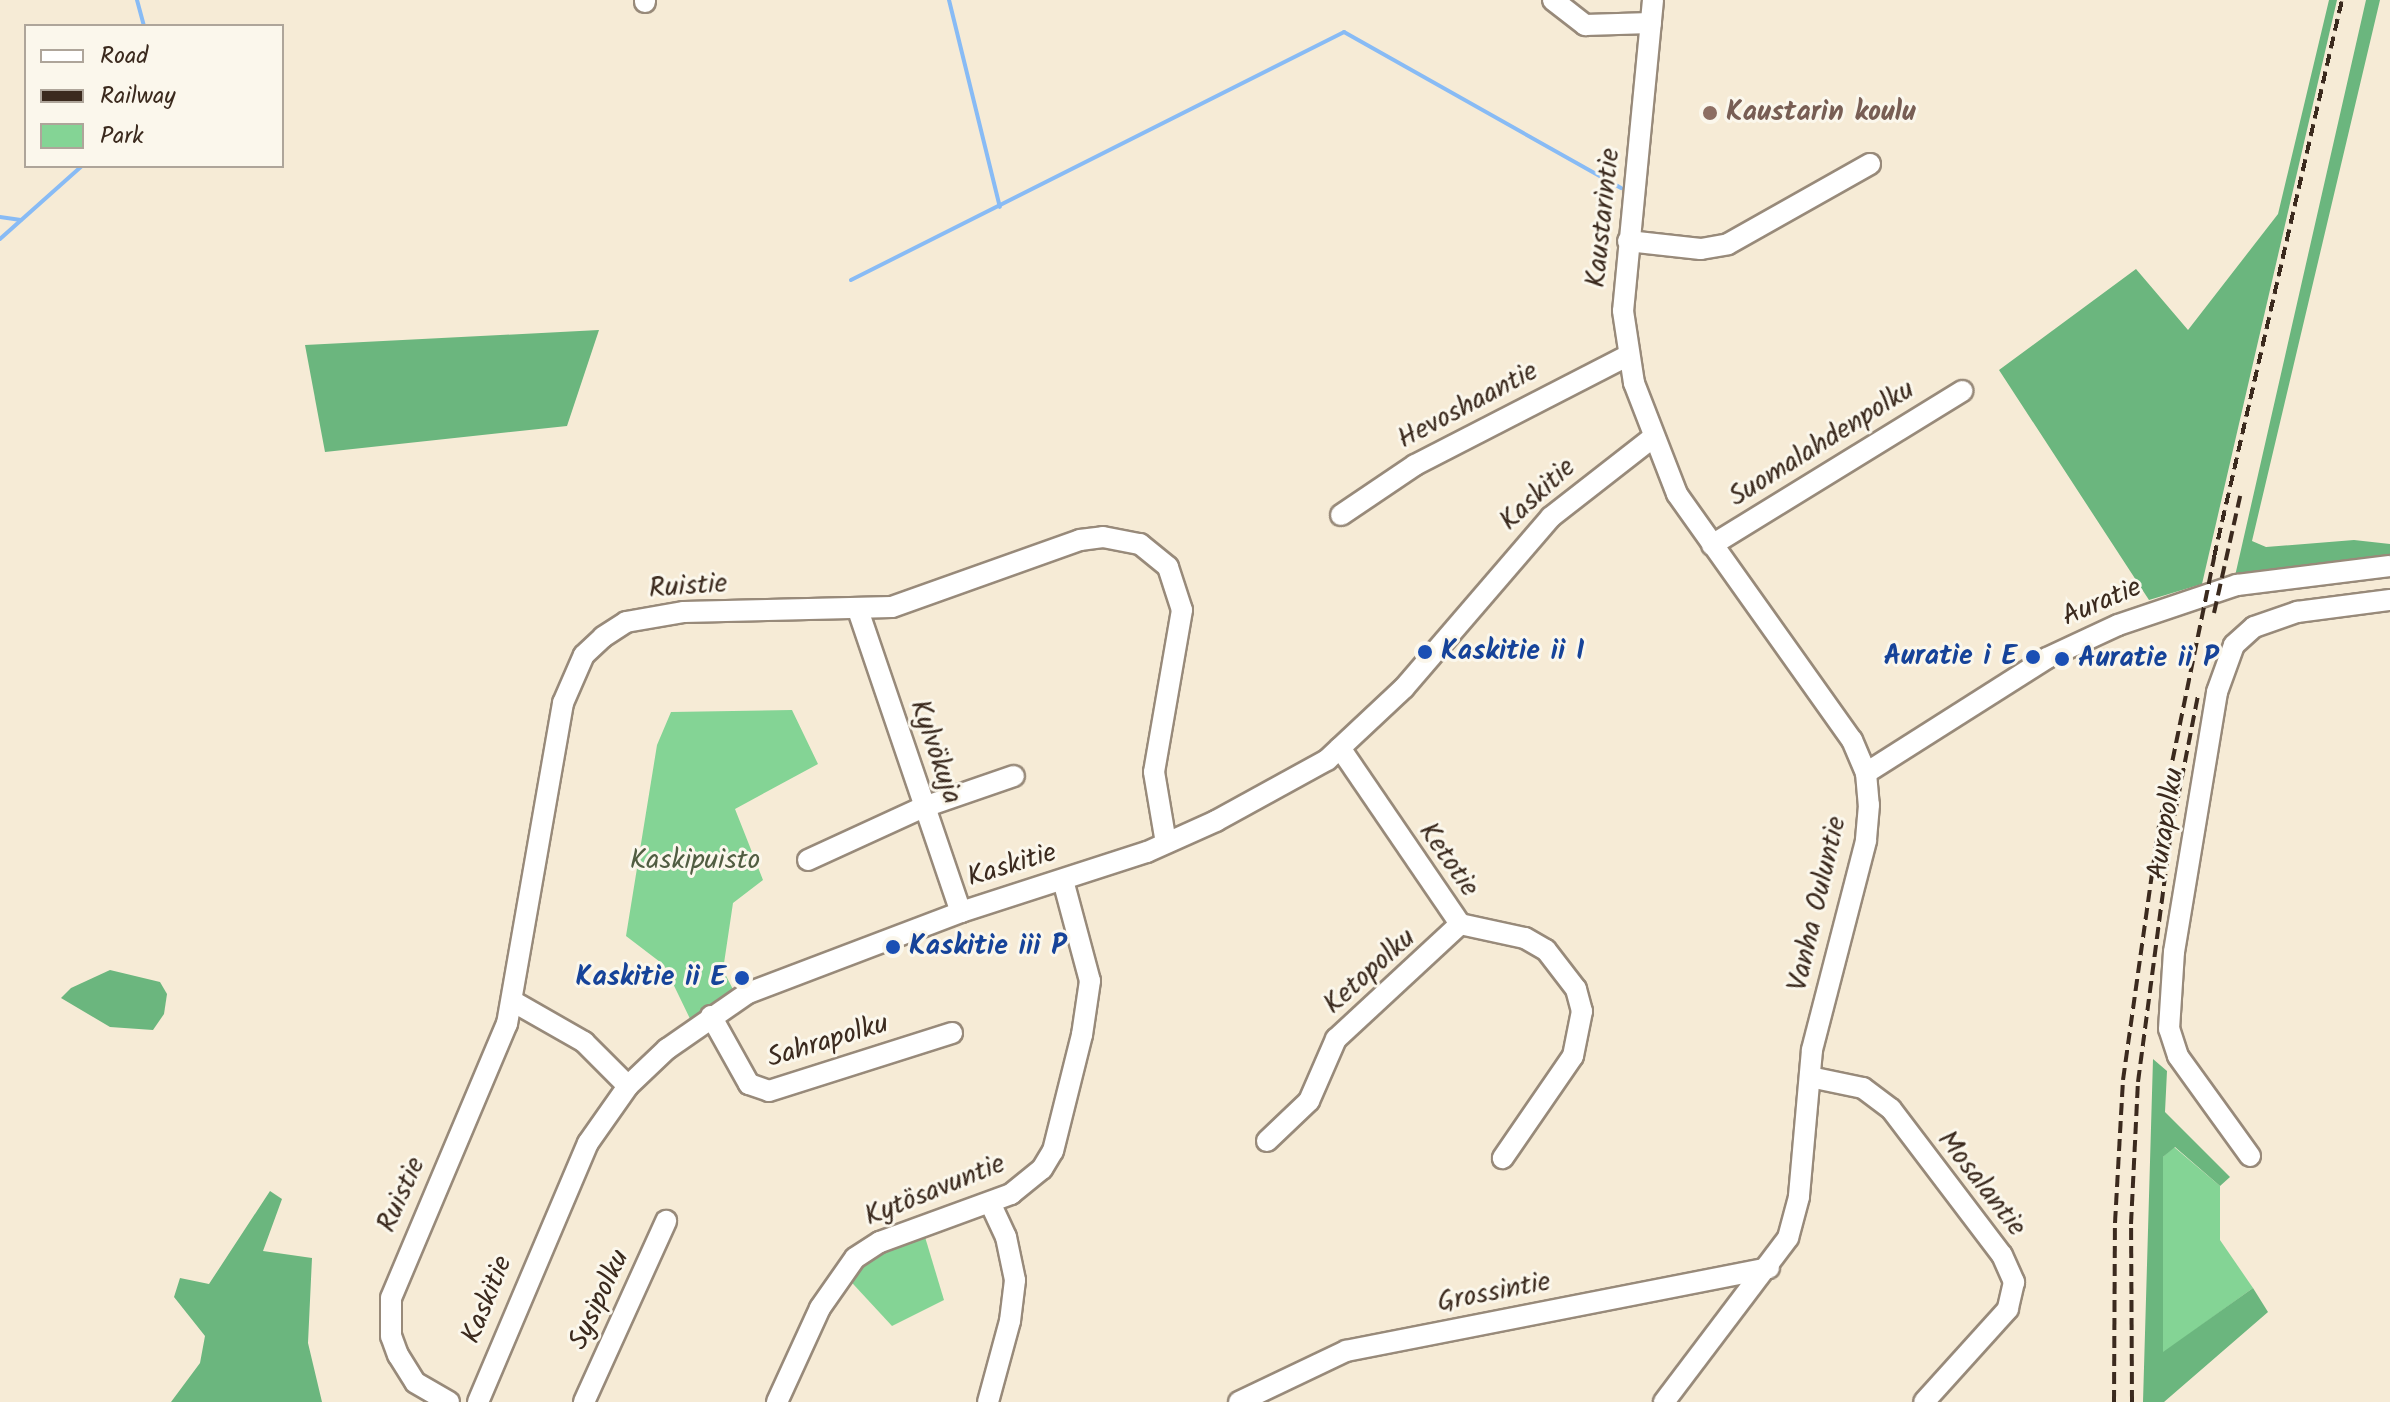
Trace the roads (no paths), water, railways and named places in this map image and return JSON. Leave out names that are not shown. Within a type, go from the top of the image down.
[{"type":"street","points":[[1553,0],[1585,25],[1651,23]]},
{"type":"street","name":"Kaustarintie","points":[[1652,438],[1627,356],[1623,311],[1653,0]]},
{"type":"street","points":[[1628,241],[1688,249],[1728,244],[1870,164]]},
{"type":"street","name":"Hevoshaantie","points":[[1341,515],[1415,465],[1627,356]]},
{"type":"street","name":"Suomalahdenpolku","points":[[1712,545],[1962,391]]},
{"type":"street","name":"Vanha Ouluntie","points":[[1652,438],[1677,494],[1842,722],[1866,773],[1866,841],[1810,1077],[1799,1197],[1788,1238],[1769,1268],[1664,1402]]},
{"type":"street","name":"Kaskitie","points":[[478,1402],[561,1197],[588,1143],[628,1086],[711,1016],[748,993],[961,912],[1166,843],[1294,779],[1340,748],[1404,688],[1551,517],[1652,438]]},
{"type":"street","name":"Ruistie","points":[[449,1402],[415,1382],[398,1355],[391,1336],[391,1298],[494,1060],[514,1002],[563,703],[584,655],[626,622],[649,616],[858,610],[916,599],[1080,540],[1121,538],[1156,554],[1175,580],[1183,620],[1154,772],[1166,843]]},
{"type":"street","name":"Auratie","points":[[1866,773],[2047,658],[2118,625],[2237,585],[2390,566]]},
{"type":"street","name":"Aurapolku","points":[[2250,1156],[2178,1056],[2169,1029],[2174,952],[2217,692],[2234,645],[2254,627],[2297,612],[2390,600]]},
{"type":"street","name":"Kylvökuja","points":[[858,610],[961,912]]},
{"type":"street","name":"Ketotie","points":[[1340,748],[1460,924],[1498,929],[1546,950],[1576,989],[1582,1011],[1573,1056],[1503,1158]]},
{"type":"street","points":[[808,860],[924,807],[1014,776]]},
{"type":"street","name":"Kytösavuntie","points":[[777,1402],[825,1298],[855,1258],[880,1242],[990,1202],[1027,1185],[1053,1151],[1082,1035],[1089,966],[1063,880]]},
{"type":"street","name":"Ketopolku","points":[[1267,1141],[1309,1101],[1336,1039],[1460,924]]},
{"type":"street","points":[[514,1002],[584,1042],[628,1086]]},
{"type":"street","name":"Sahrapolku","points":[[711,1016],[749,1084],[769,1091],[952,1033]]},
{"type":"street","name":"Mosalantie","points":[[1810,1077],[1863,1088],[1891,1109],[2002,1255],[2014,1282],[2008,1309],[1924,1402]]},
{"type":"street","points":[[988,1402],[1010,1321],[1015,1280],[1006,1237],[990,1202]]},
{"type":"street","name":"Sysipolku","points":[[584,1402],[666,1221]]},
{"type":"street","name":"Grossintie","points":[[1239,1402],[1346,1351],[1769,1268]]},
{"type":"waterway","points":[[137,0],[143,24]]},
{"type":"waterway","points":[[949,0],[1000,207]]},
{"type":"waterway","points":[[851,280],[1344,32],[1621,188]]},
{"type":"waterway","points":[[0,239],[80,168]]},
{"type":"waterway","points":[[0,217],[21,220]]},
{"type":"railway","points":[[2114,1402],[2115,1223],[2123,1080],[2158,831],[2214,557],[2342,0]]},
{"type":"railway","points":[[2214,613],[2241,492]]},
{"type":"railway","points":[[2132,1402],[2131,1224],[2138,1082],[2171,833],[2198,695]]},
{"type":"place","name":"Kaustarin koulu","points":[[1710,113]]},
{"type":"place","name":"Kaskitie ii I","points":[[1425,652]]},
{"type":"place","name":"Auratie i E","points":[[2033,657]]},
{"type":"place","name":"Auratie ii P","points":[[2062,659]]},
{"type":"place","name":"Kaskitie iii P","points":[[893,947]]},
{"type":"place","name":"Kaskitie ii E","points":[[742,978]]},
{"type":"park label","name":"Kaskipuisto","points":[[695,861]]}]
